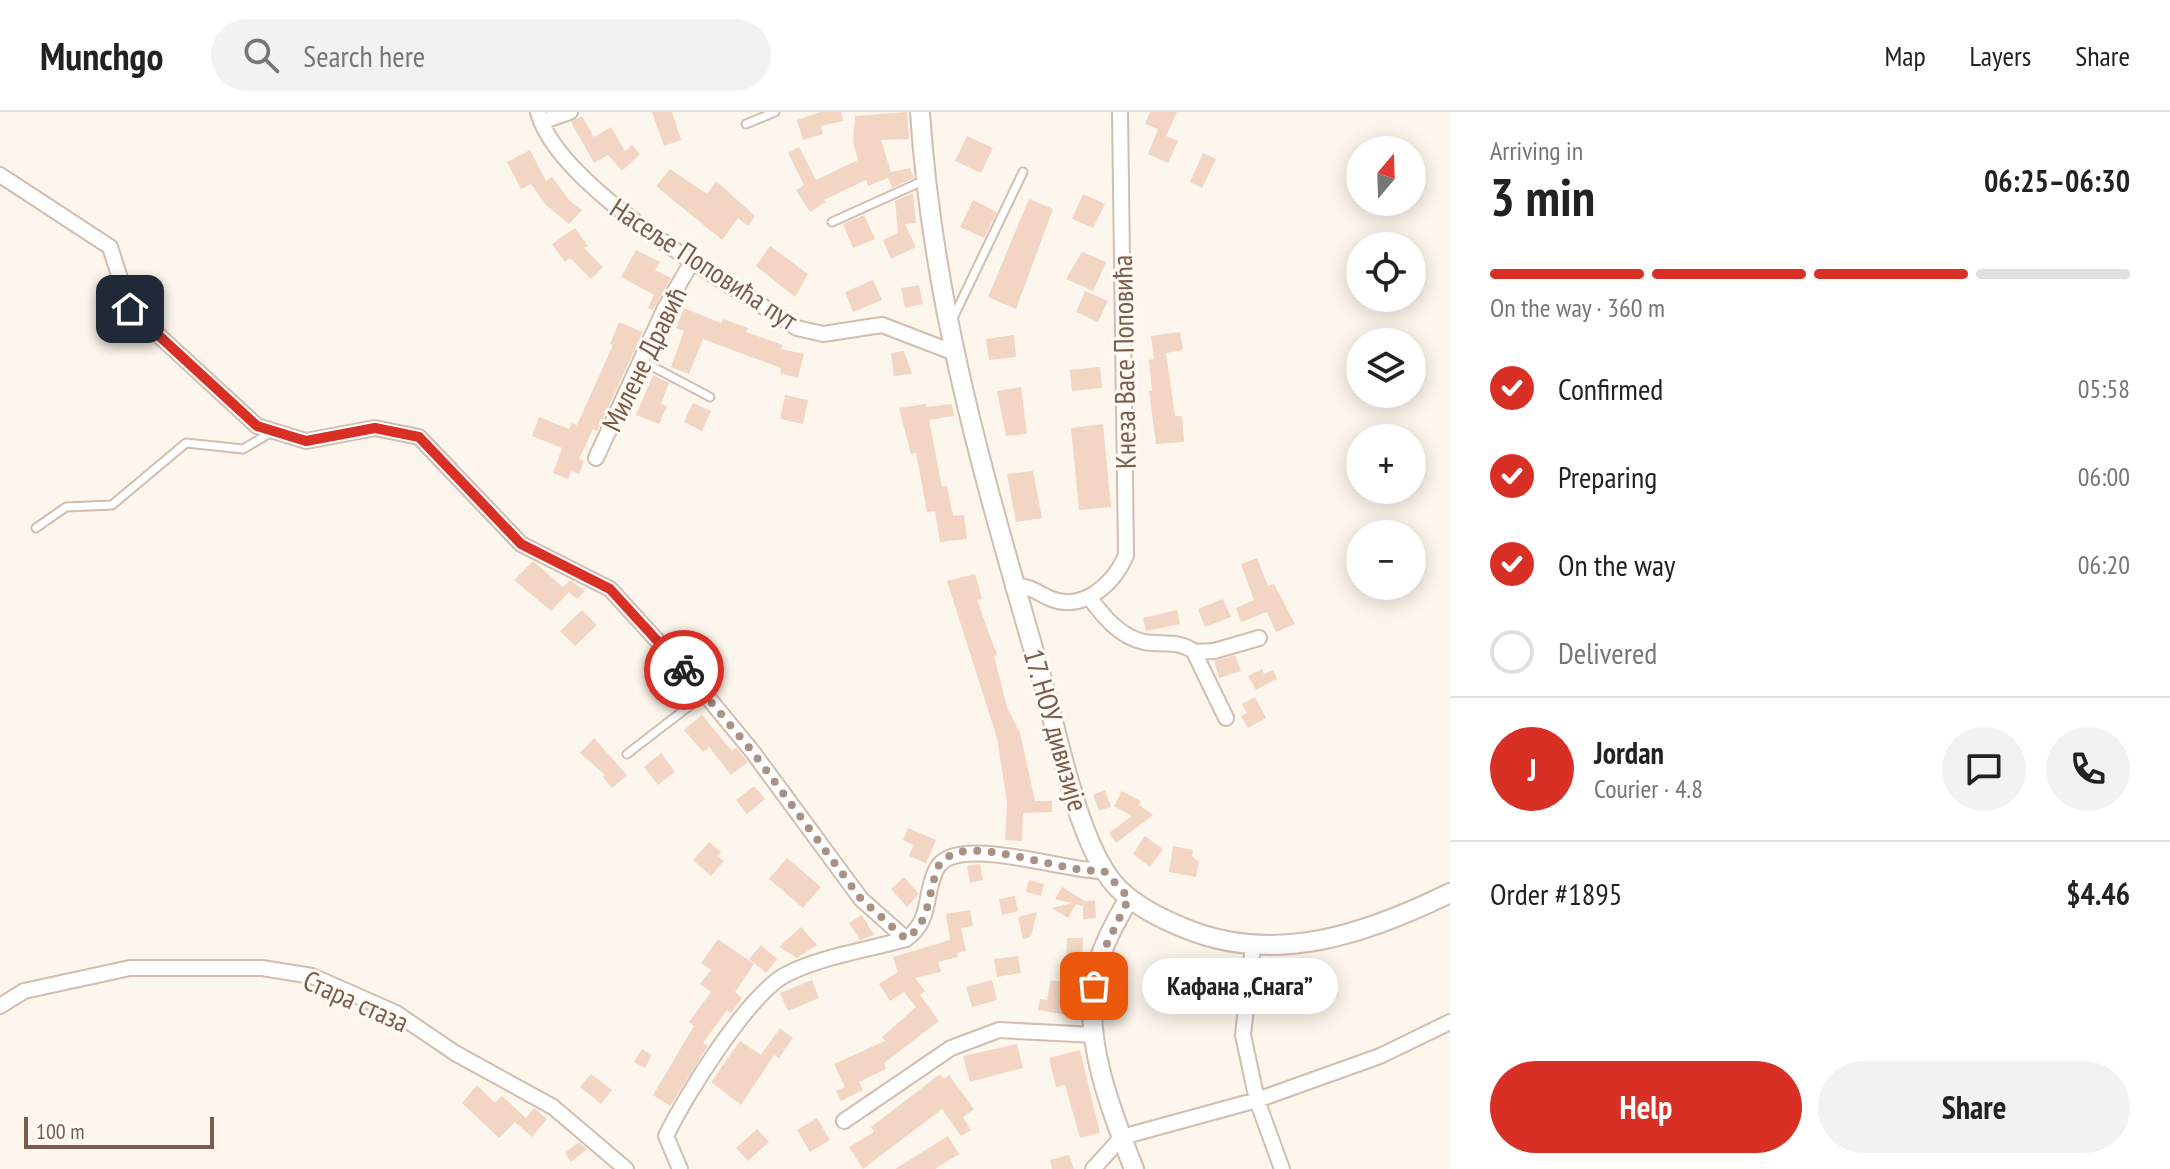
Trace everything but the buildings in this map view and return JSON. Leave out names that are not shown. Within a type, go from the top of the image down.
[{"type":"street","points":[[540,117],[570,112]]},
{"type":"street","name":"Кнеза Васе Поповића","points":[[1089,597],[1113,575],[1126,551],[1120,112]]},
{"type":"street","name":"17. НОУ дивизије","points":[[921,113],[925,180],[936,267],[948,327],[1013,587],[1081,815],[1104,871]]},
{"type":"street","name":"Насеље Поповића пут","points":[[540,117],[566,162],[602,197],[797,328],[813,333],[882,325],[955,353]]},
{"type":"street","points":[[0,175],[110,247],[130,309],[257,426],[306,441],[375,428],[419,437],[521,544],[610,589],[752,751],[861,899],[906,939]]},
{"type":"street","name":"Милене Дравић","points":[[596,458],[665,308],[693,260]]},
{"type":"street","points":[[1013,587],[1027,587],[1065,602],[1089,597],[1109,622],[1129,636],[1142,642],[1186,645],[1194,652],[1226,718]]},
{"type":"street","points":[[1194,652],[1214,651],[1259,638]]},
{"type":"street","points":[[680,1169],[666,1136],[677,1112],[755,1000],[784,975],[801,968],[906,939],[921,926],[939,865],[958,852],[987,853],[1067,869],[1104,871],[1129,898],[1198,934],[1253,946],[1306,943],[1350,935],[1398,918],[1450,893]]},
{"type":"street","points":[[1129,898],[1096,971],[1095,1035],[1101,1072],[1134,1169]]},
{"type":"street","points":[[1253,946],[1243,1035],[1257,1100],[1282,1169]]},
{"type":"street","name":"Стара стаза","points":[[0,1006],[24,991],[130,968],[262,968],[312,976],[396,1013],[455,1053],[553,1107],[626,1169]]},
{"type":"street","points":[[1093,1169],[1122,1137],[1257,1100],[1380,1056],[1450,1022]]},
{"type":"street","points":[[844,1121],[951,1048],[999,1030],[1095,1035]]},
{"type":"lane","points":[[746,124],[775,112]]},
{"type":"lane","points":[[948,327],[1023,172]]},
{"type":"lane","points":[[832,222],[925,180]]},
{"type":"lane","points":[[642,361],[710,397]]},
{"type":"lane","points":[[36,528],[66,507],[112,505],[186,443],[243,449],[274,431]]},
{"type":"lane","points":[[627,754],[705,694]]},
{"type":"way so far","points":[[684,670],[752,751],[861,899],[906,939],[921,926],[939,865],[958,852],[976,851],[1067,869],[1104,871],[1129,898],[1102,954],[1094,986]]},
{"type":"place","name":"Кафана „Снага”","points":[[1094,986]]},
{"type":"route","points":[[130,309],[257,426],[306,441],[375,428],[419,437],[521,544],[610,589],[684,670]]}]
